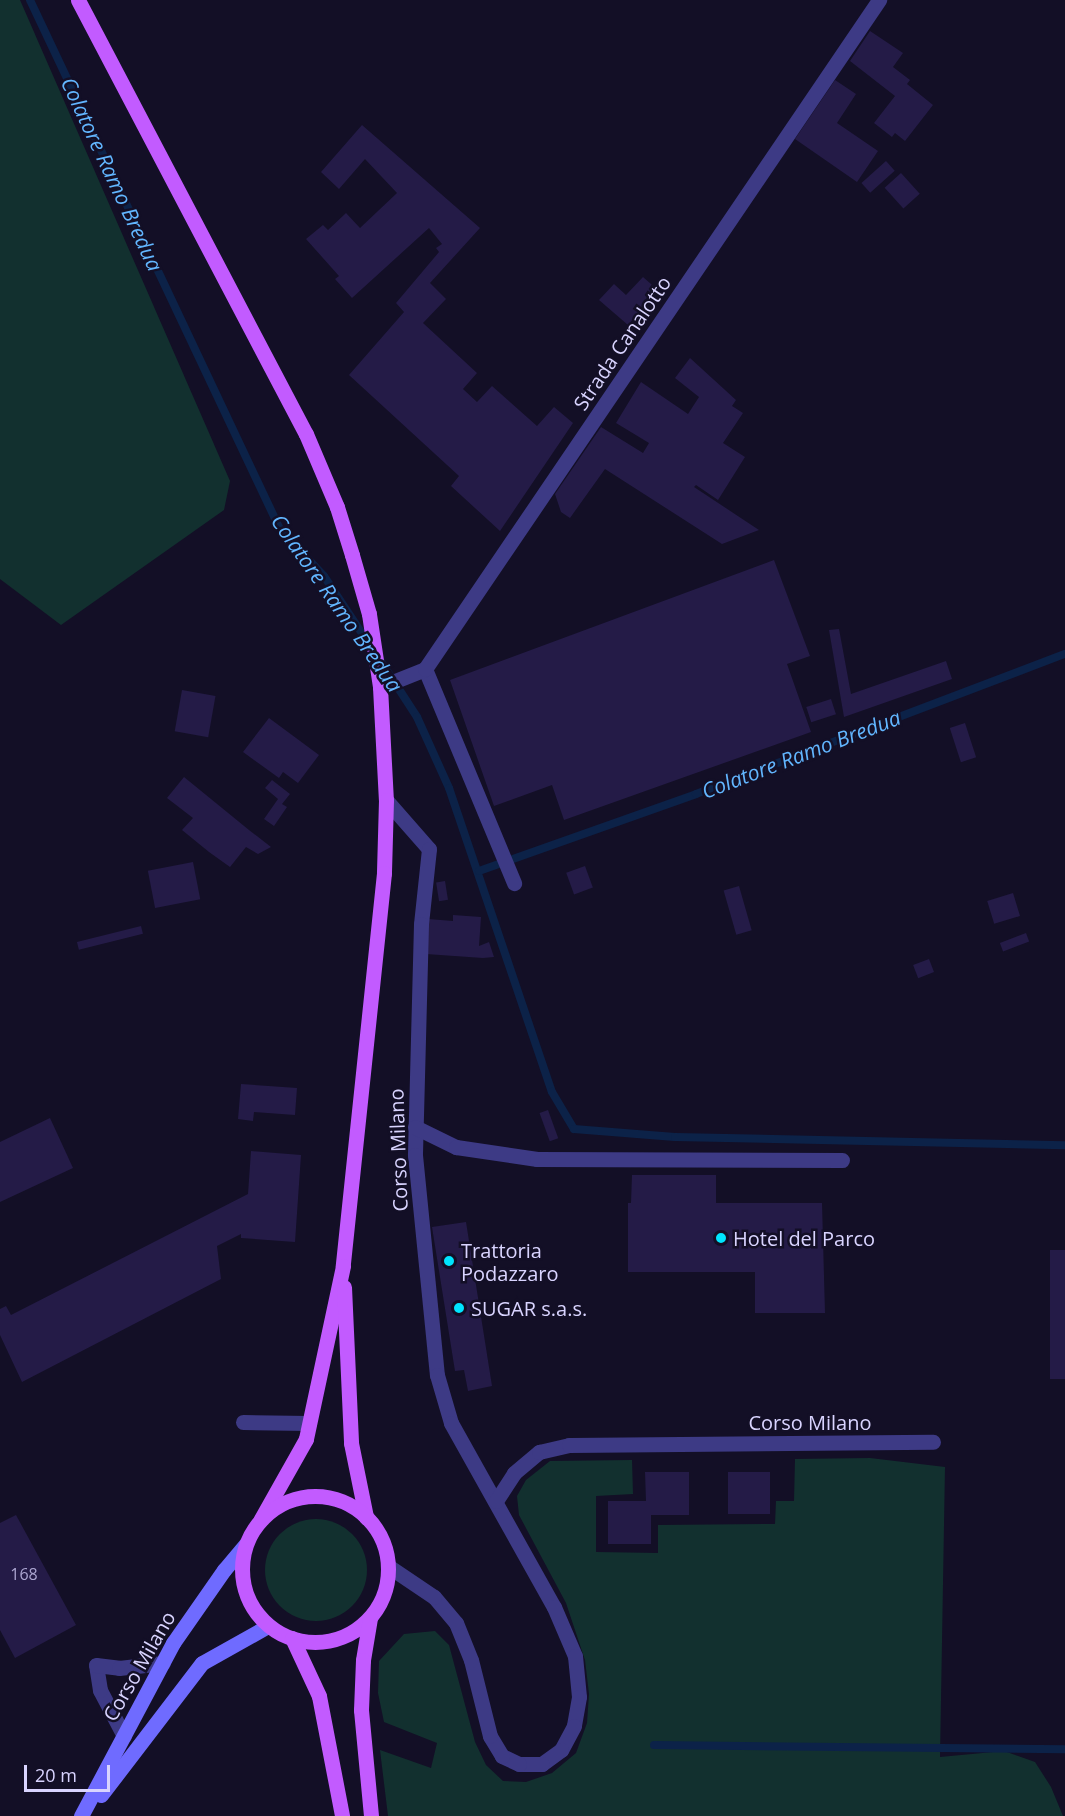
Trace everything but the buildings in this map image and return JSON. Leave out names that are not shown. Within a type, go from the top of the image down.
[{"type":"main road","points":[[78,0],[306,434],[337,507],[371,629],[380,682],[386,800],[384,873],[343,1266],[306,1439],[245,1545],[241,1567],[244,1589],[253,1609],[268,1626],[292,1638],[312,1642],[334,1640],[353,1632],[370,1618]]},
{"type":"main road","points":[[343,1266],[351,1443],[366,1517]]},
{"type":"main road","points":[[261,1519],[280,1505],[302,1497],[325,1497],[348,1504],[366,1517],[378,1532],[385,1548],[388,1566],[383,1594],[370,1618],[363,1660],[361,1710],[371,1816]]},
{"type":"main road","name":"Corso Milano","points":[[82,1816],[163,1663],[224,1570],[245,1545]]},
{"type":"main road","name":"Corso Milano","points":[[82,1816],[202,1663],[268,1626]]},
{"type":"main road","points":[[292,1638],[319,1696],[342,1816]]},
{"type":"street","name":"Strada Canalotto","points":[[425,669],[879,0]]},
{"type":"street","points":[[380,682],[425,669],[512,878]]},
{"type":"street","name":"Corso Milano","points":[[386,800],[429,849],[421,924],[415,1155],[437,1375],[451,1423],[554,1607],[575,1656],[579,1697],[574,1726],[561,1750],[542,1764],[519,1764],[502,1756],[490,1736],[471,1660],[456,1623],[434,1597],[388,1566]]},
{"type":"street","points":[[415,1127],[456,1147],[537,1159],[842,1160]]},
{"type":"street","points":[[243,1422],[309,1423]]},
{"type":"street","name":"Corso Milano","points":[[496,1501],[514,1473],[539,1452],[569,1444],[933,1442]]},
{"type":"street","points":[[124,1736],[100,1690],[96,1665],[120,1668],[163,1663]]},
{"type":"green space","points":[[0,0],[20,0],[230,481],[224,510],[61,625],[0,579]]},
{"type":"green space","points":[[870,1458],[945,1467],[940,1757],[1004,1751],[1035,1762],[1051,1787],[1063,1816],[388,1816],[380,1750],[431,1768],[437,1743],[384,1722],[378,1693],[379,1661],[404,1634],[435,1631],[449,1645],[475,1742],[486,1765],[503,1781],[526,1782],[552,1773],[576,1753],[587,1723],[589,1694],[585,1660],[566,1603],[519,1515],[517,1496],[526,1480],[550,1461],[632,1460],[633,1494],[596,1496],[596,1552],[658,1553],[658,1525],[775,1524],[776,1501],[794,1501],[795,1459]]},
{"type":"green space","points":[[316,1519],[335,1523],[352,1534],[363,1551],[367,1570],[363,1589],[352,1606],[335,1617],[316,1621],[297,1617],[280,1606],[269,1589],[265,1570],[269,1551],[280,1534],[297,1523]]},
{"type":"waterway","name":"Colatore Ramo Bredua","points":[[30,0],[280,529],[324,576],[371,647]]},
{"type":"waterway","name":"Colatore Ramo Bredua","points":[[479,871],[696,794],[1065,654]]},
{"type":"waterway","points":[[380,660],[417,717],[449,788],[552,1092],[574,1129],[675,1137],[1065,1145]]},
{"type":"waterway","points":[[654,1745],[1065,1749]]},
{"type":"place","name":"Hotel del Parco","points":[[721,1238]]},
{"type":"place","name":"Trattoria Podazzaro","points":[[449,1261]]},
{"type":"place","name":"SUGAR s.a.s.","points":[[459,1308]]}]
